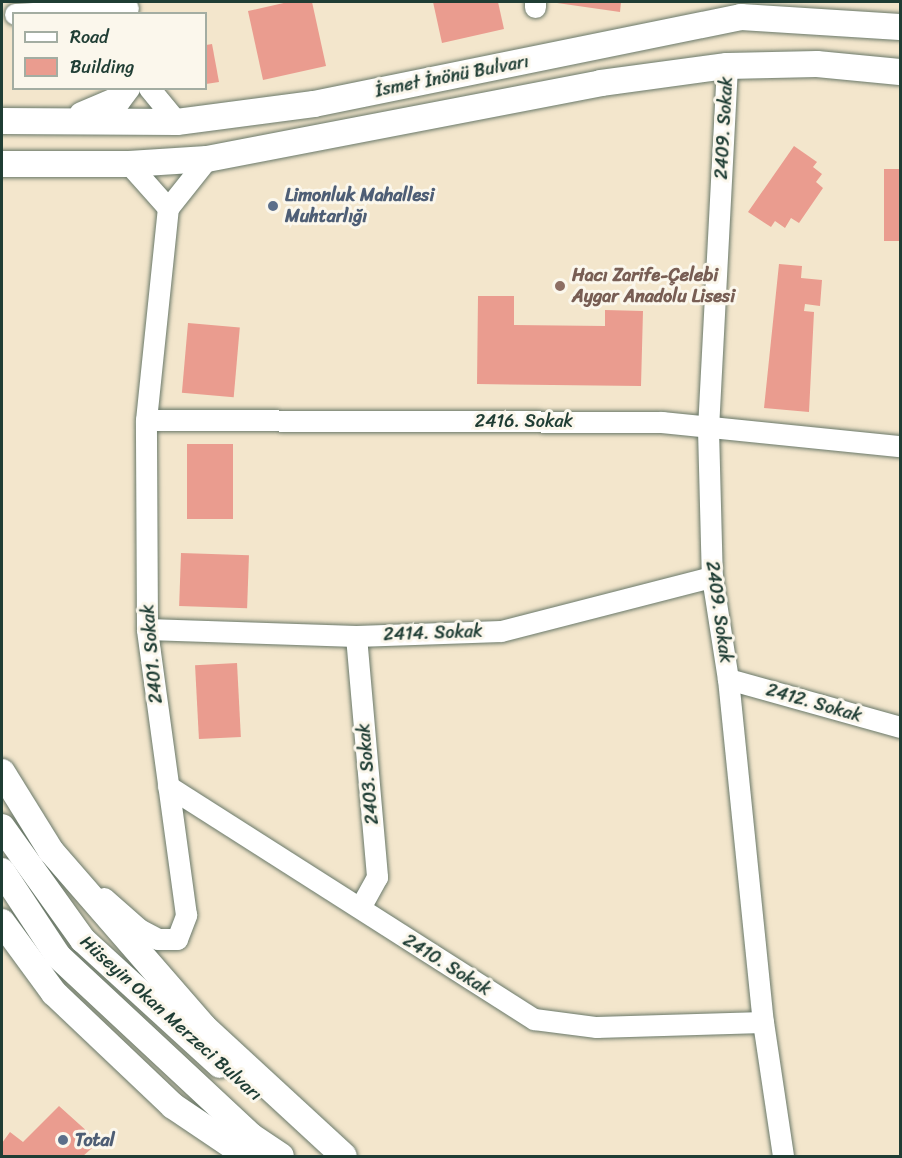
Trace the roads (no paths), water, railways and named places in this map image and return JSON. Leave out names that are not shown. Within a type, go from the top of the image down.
[{"type":"main road","name":"İsmet İnönü Bulvarı","points":[[2,121],[73,119],[177,122],[314,104],[742,9],[900,27]]},
{"type":"main road","name":"İsmet İnönü Bulvarı","points":[[2,164],[129,164],[207,159],[601,83],[727,66],[817,64],[900,72]]},
{"type":"main road","points":[[73,119],[118,100],[126,90]]},
{"type":"main road","points":[[2,772],[51,851],[209,1032],[343,1156]]},
{"type":"main road","name":"Hüseyin Okan Merzeci Bulvarı","points":[[2,827],[83,940],[293,1129],[343,1156]]},
{"type":"main road","name":"Hüseyin Okan Merzeci Bulvarı","points":[[2,871],[58,956],[251,1136],[281,1156]]},
{"type":"main road","points":[[2,922],[54,993],[173,1106],[247,1156]]},
{"type":"street","points":[[52,12],[128,8]]},
{"type":"street","name":"2409. Sokak","points":[[727,66],[708,429],[712,577],[728,679],[763,1022],[783,1156]]},
{"type":"street","points":[[151,90],[177,122]]},
{"type":"street","points":[[129,164],[168,208],[207,159]]},
{"type":"street","name":"2401. Sokak","points":[[51,851],[140,929],[158,939],[177,939],[186,915],[147,629],[146,420],[168,208]]},
{"type":"street","name":"2416. Sokak","points":[[146,420],[662,422],[708,429],[900,446]]},
{"type":"street","name":"2414. Sokak","points":[[147,629],[356,636],[501,631],[712,577]]},
{"type":"street","name":"2403. Sokak","points":[[356,636],[377,877],[360,908]]},
{"type":"street","name":"2412. Sokak","points":[[728,679],[900,728]]},
{"type":"street","name":"2410. Sokak","points":[[168,786],[534,1019],[596,1027],[763,1022]]},
{"type":"place","name":"Limonluk Mahallesi Muhtarlığı","points":[[273,206]]},
{"type":"place","name":"Hacı Zarife-Çelebi Aygar Anadolu Lisesi","points":[[560,286]]},
{"type":"place","name":"Total","points":[[63,1140]]}]
